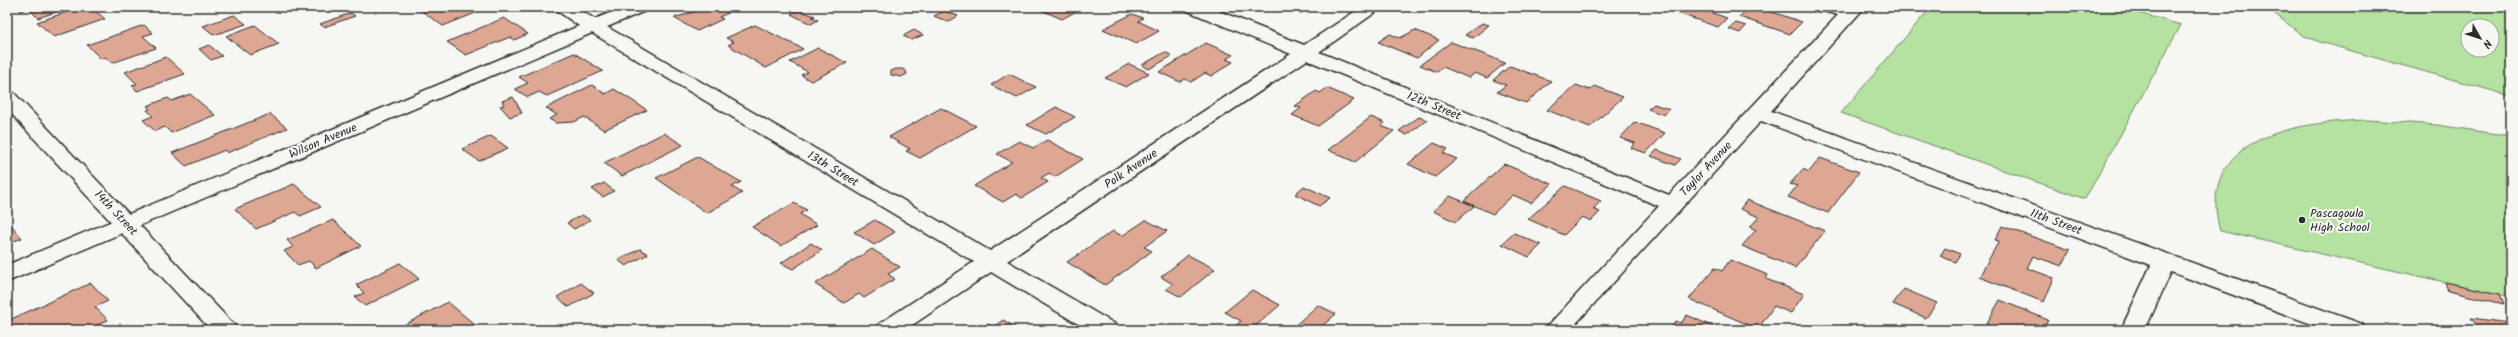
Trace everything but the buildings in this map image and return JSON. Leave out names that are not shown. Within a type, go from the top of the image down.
[{"type":"street","name":"13th Street","points":[[561,7],[1106,330]]},
{"type":"street","name":"Wilson Avenue","points":[[7,274],[639,7]]},
{"type":"street","name":"12th Street","points":[[1194,7],[1673,204]]},
{"type":"street","name":"Polk Avenue","points":[[888,330],[1374,7]]},
{"type":"street","points":[[1830,7],[1853,10]]},
{"type":"street","name":"Taylor Avenue","points":[[1556,330],[1853,10]]},
{"type":"street","name":"14th Street","points":[[7,97],[226,330]]},
{"type":"street","name":"11th Street","points":[[1758,113],[2353,330]]},
{"type":"street","points":[[2134,330],[2164,261]]},
{"type":"green space","points":[[1931,7],[2117,7],[2181,25],[2085,199],[1841,113]]},
{"type":"green space","points":[[2266,7],[2511,7],[2511,96],[2320,42],[2302,35]]},
{"type":"green space","points":[[2368,120],[2437,125],[2511,136],[2511,297],[2220,231],[2216,199],[2222,173],[2237,154],[2258,140],[2284,131],[2341,121]]},
{"type":"place","name":"Pascagoula High School","points":[[2302,220]]}]
